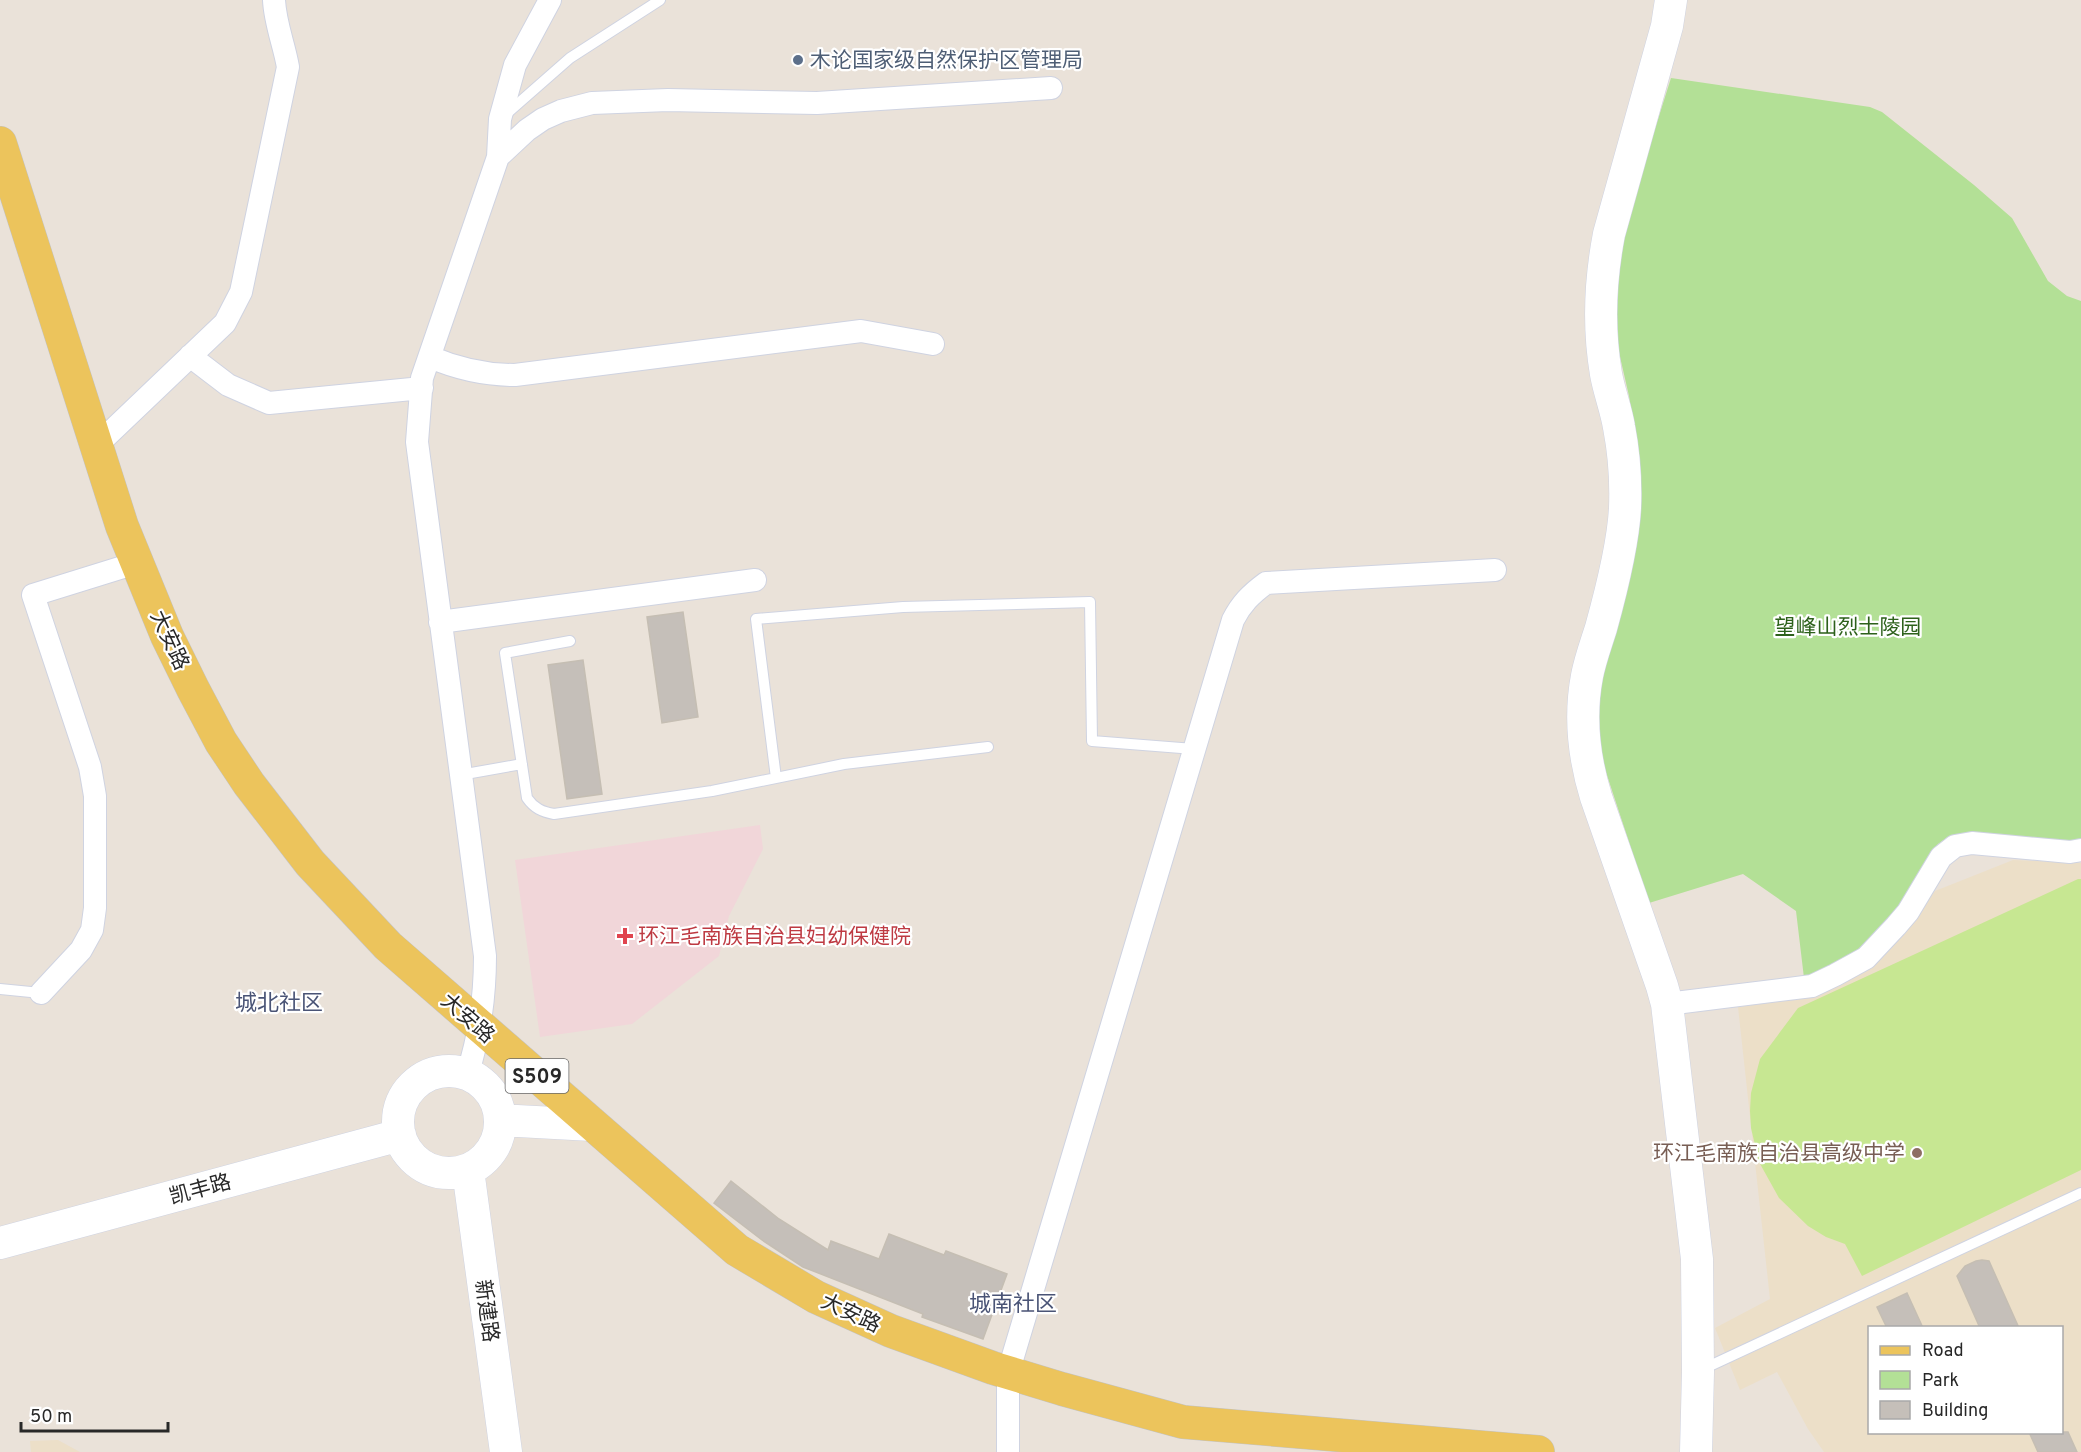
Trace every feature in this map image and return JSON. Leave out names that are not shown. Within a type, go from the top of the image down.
[{"type":"main road","name":"大安路","points":[[0,143],[96,446],[136,563],[167,636],[216,731],[244,775],[310,863],[388,946],[737,1250],[816,1297],[883,1328],[1008,1373],[1182,1422],[1538,1452]]},
{"type":"street","points":[[96,446],[225,323],[241,292],[288,67],[274,0]]},
{"type":"street","points":[[467,1075],[480,1027],[485,956],[417,442],[422,378],[498,157],[500,119],[514,65],[550,0]]},
{"type":"street","points":[[1671,0],[1667,26],[1604,259],[1601,285],[1601,333],[1607,376],[1620,429],[1625,505],[1623,529],[1587,675],[1583,724],[1589,774],[1667,1004],[1697,1259],[1696,1452]]},
{"type":"street","points":[[498,157],[526,130],[543,119],[561,111],[592,103],[668,100],[817,103],[1050,88]]},
{"type":"street","points":[[430,357],[472,372],[515,375],[861,331],[933,344]]},
{"type":"street","points":[[190,356],[228,385],[269,403],[422,388]]},
{"type":"street","points":[[41,993],[81,950],[92,930],[95,908],[95,796],[90,767],[33,595],[136,563]]},
{"type":"street","points":[[1008,1452],[1008,1373],[1233,620],[1247,597],[1266,583],[1495,570]]},
{"type":"street","points":[[440,622],[755,580]]},
{"type":"street","points":[[1667,1004],[1812,986],[1866,958],[1908,912],[1941,857],[1955,846],[1972,843],[2070,852],[2081,850]]},
{"type":"street","points":[[451,1071],[467,1075],[485,1086],[493,1095],[498,1107],[499,1132],[495,1144],[480,1164],[468,1170],[444,1174],[421,1165],[411,1157],[400,1135],[399,1112],[409,1091],[426,1076],[451,1071]]},
{"type":"street","points":[[500,1120],[592,1125]]},
{"type":"street","name":"凯丰路","points":[[0,1243],[400,1135]]},
{"type":"street","name":"新建路","points":[[468,1170],[506,1452]]},
{"type":"lane","points":[[500,119],[570,58],[660,0]]},
{"type":"lane","points":[[776,778],[756,619],[903,607],[1090,602],[1092,741],[1194,748]]},
{"type":"lane","points":[[570,641],[505,653],[527,798],[538,810],[554,814],[712,791],[843,764],[988,747]]},
{"type":"lane","points":[[460,775],[522,764]]},
{"type":"lane","points":[[0,989],[41,993]]},
{"type":"lane","points":[[1698,1371],[2081,1193]]},
{"type":"shaded area","name":"环江毛南族自治县妇幼保健院","points":[[760,825],[763,849],[729,916],[719,956],[632,1024],[540,1037],[515,860]]},
{"type":"shaded area","name":"环江毛南族自治县高级中学","points":[[2013,860],[2081,863],[2081,1452],[1824,1452],[1808,1429],[1777,1372],[1740,1390],[1715,1328],[1770,1299],[1738,1007],[1815,996],[1872,966],[1935,891]]},
{"type":"shaded area","points":[[58,1440],[80,1452],[31,1452],[30,1441]]},
{"type":"green space","name":"望峰山烈士陵园","points":[[1671,78],[1870,107],[1882,112],[2012,218],[2048,281],[2067,296],[2081,301],[2081,842],[1959,834],[1948,837],[1938,844],[1882,932],[1842,961],[1804,978],[1796,911],[1743,874],[1649,903],[1601,757],[1595,723],[1637,447],[1612,312],[1619,243]]},
{"type":"green space","points":[[2081,879],[2081,1170],[1862,1276],[1845,1244],[1826,1237],[1808,1226],[1779,1198],[1759,1162],[1751,1128],[1750,1111],[1751,1093],[1760,1059],[1798,1008]]},
{"type":"building","points":[[683,612],[698,717],[662,723],[647,617]]},
{"type":"building","points":[[583,660],[602,794],[567,799],[548,665]]},
{"type":"building","points":[[731,1181],[779,1219],[828,1250],[831,1241],[879,1259],[889,1234],[944,1255],[946,1251],[1007,1274],[983,1339],[922,1317],[923,1314],[803,1267],[762,1240],[714,1203]]},
{"type":"building","points":[[1976,1261],[1989,1261],[2018,1326],[1979,1326],[1957,1276],[1965,1266]]},
{"type":"building","points":[[1907,1293],[1922,1326],[1886,1326],[1877,1307]]},
{"type":"building","points":[[2068,1432],[2077,1452],[2038,1452],[2030,1434]]},
{"type":"place","name":"木论国家级自然保护区管理局","points":[[798,60]]},
{"type":"place","name":"环江毛南族自治县妇幼保健院","points":[[625,936]]},
{"type":"place","name":"环江毛南族自治县高级中学","points":[[1917,1153]]},
{"type":"district","name":"城北社区","points":[[279,1002]]},
{"type":"district","name":"城南社区","points":[[1013,1303]]}]
